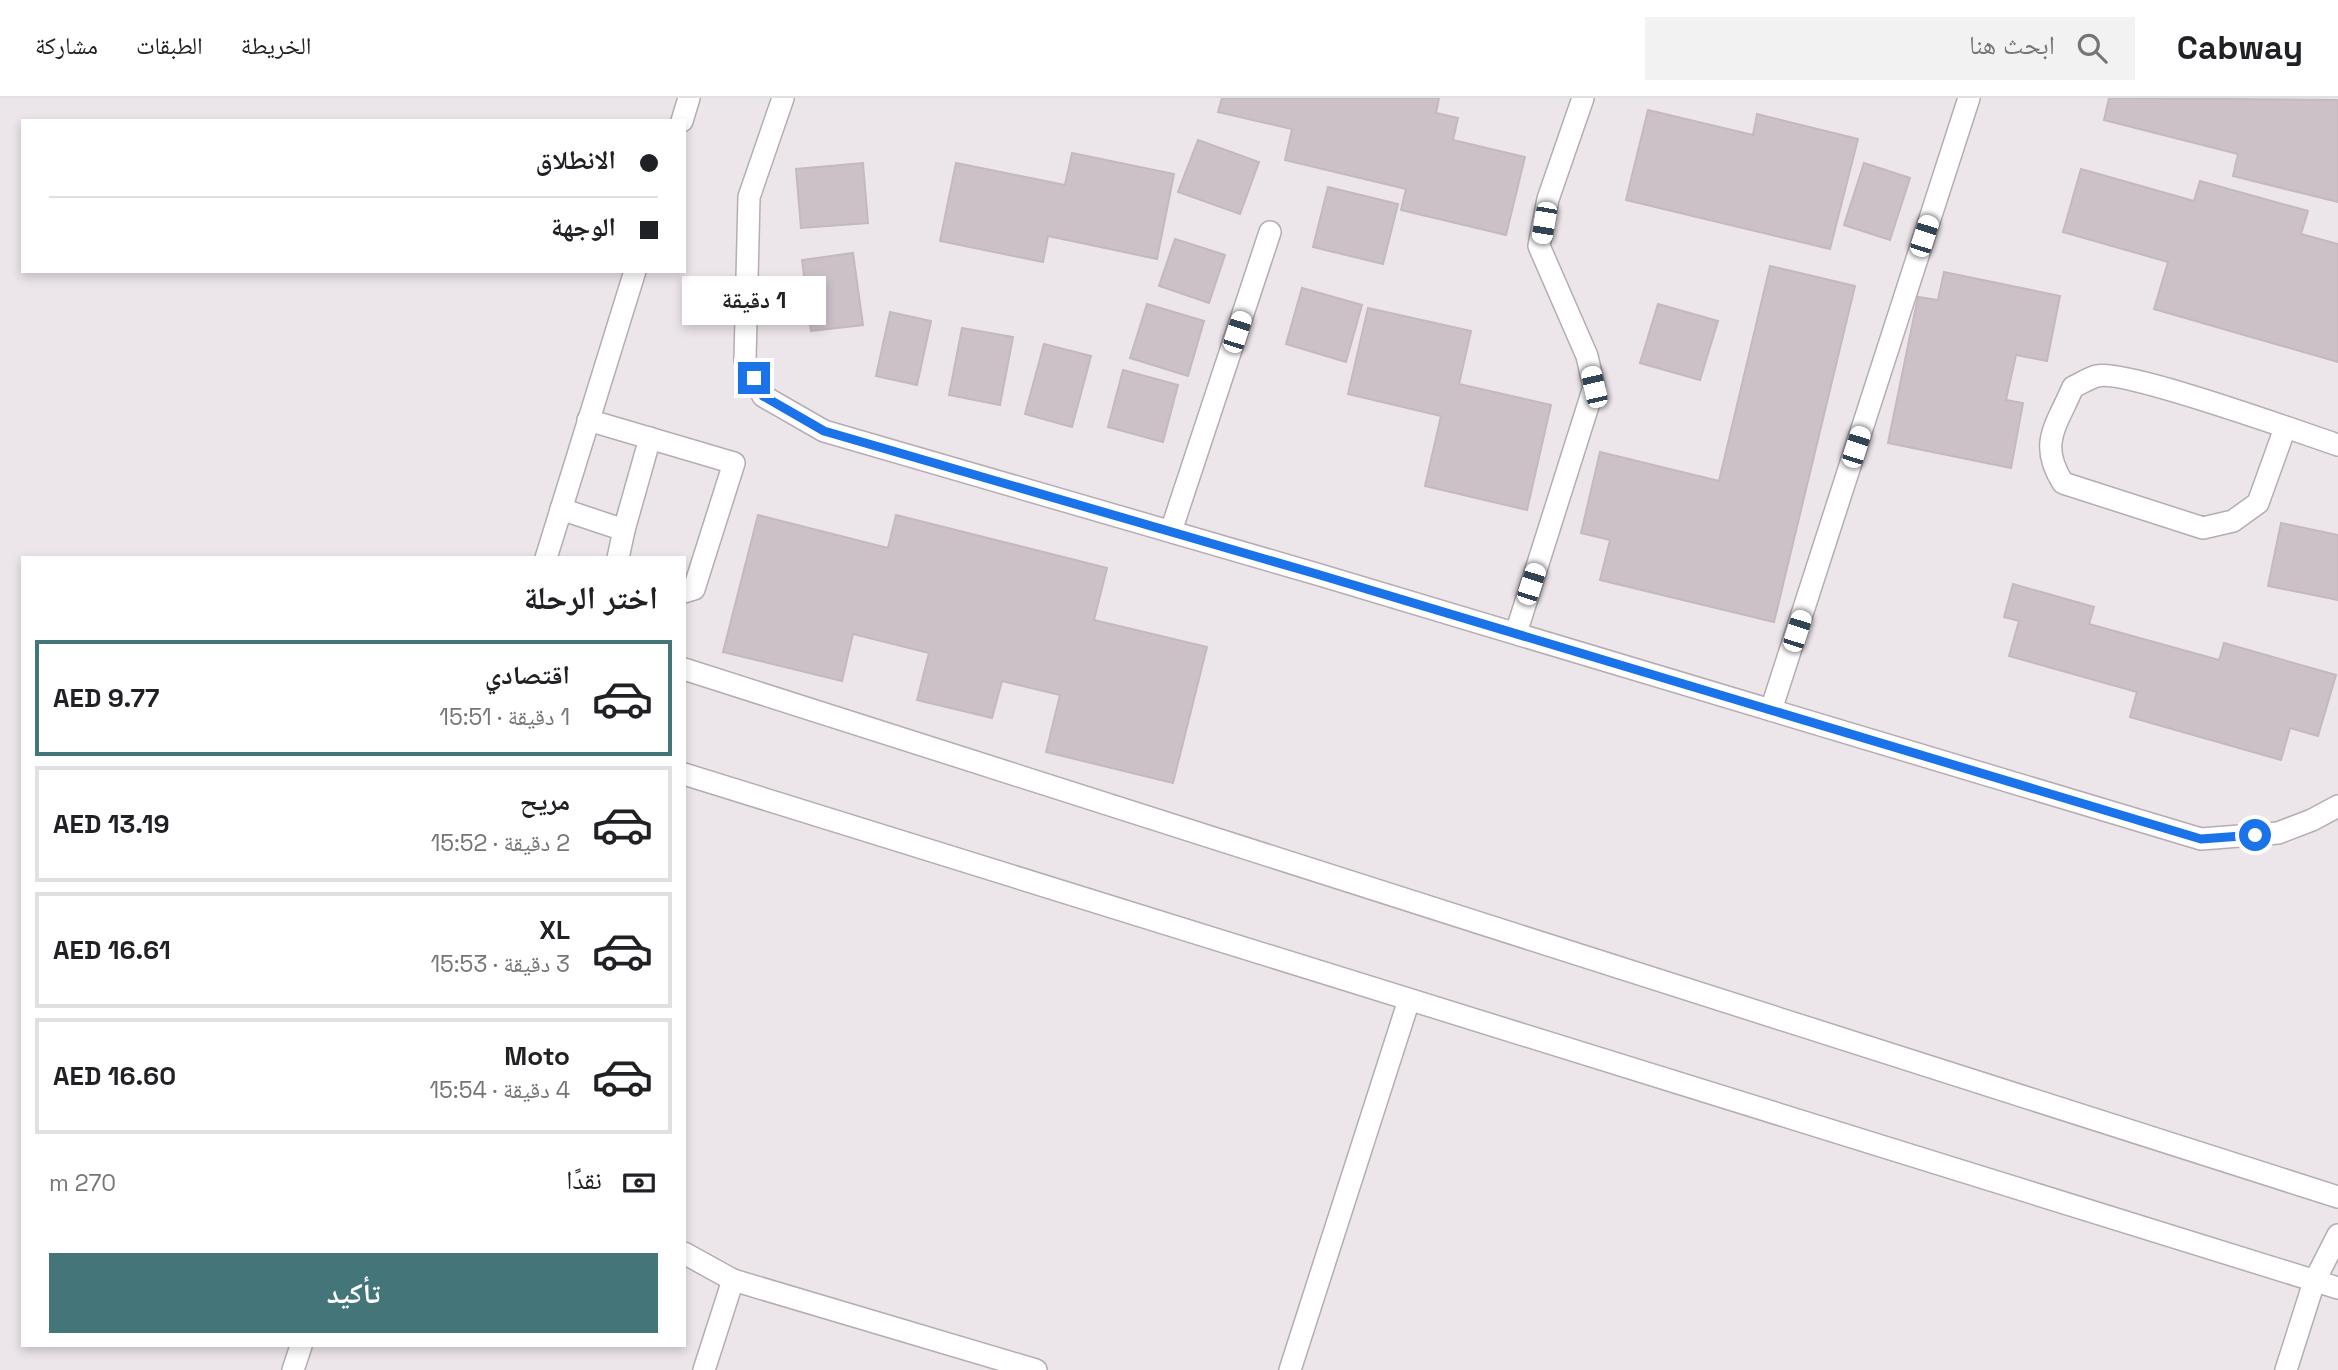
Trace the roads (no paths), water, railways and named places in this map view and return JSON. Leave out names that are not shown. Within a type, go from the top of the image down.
[{"type":"street","points":[[683,119],[689,98]]},
{"type":"street","points":[[783,98],[750,197],[747,225],[745,360],[763,396],[824,431],[1516,633],[2201,839],[2278,833],[2338,806]]},
{"type":"street","points":[[1516,633],[1594,387],[1587,356],[1539,246],[1548,199],[1583,98]]},
{"type":"street","points":[[1771,710],[1969,98]]},
{"type":"street","points":[[1171,531],[1270,232]]},
{"type":"street","points":[[547,556],[634,273]]},
{"type":"street","points":[[2285,428],[2258,503],[2233,521],[2203,528],[2063,483],[2052,465],[2048,445],[2073,387],[2098,375],[2129,378],[2285,428],[2338,445]]},
{"type":"street","points":[[588,420],[734,463],[694,589],[686,591]]},
{"type":"street","points":[[618,556],[650,438]]},
{"type":"street","points":[[561,509],[624,530]]},
{"type":"street","points":[[686,670],[2338,1198]]},
{"type":"street","points":[[686,775],[2338,1288]]},
{"type":"street","points":[[1290,1370],[1409,1000]]},
{"type":"street","points":[[2286,1370],[2314,1282],[2338,1235]]},
{"type":"street","points":[[686,1254],[733,1280],[1036,1370]]},
{"type":"street","points":[[704,1370],[733,1280]]},
{"type":"street","points":[[293,1370],[301,1347]]}]
